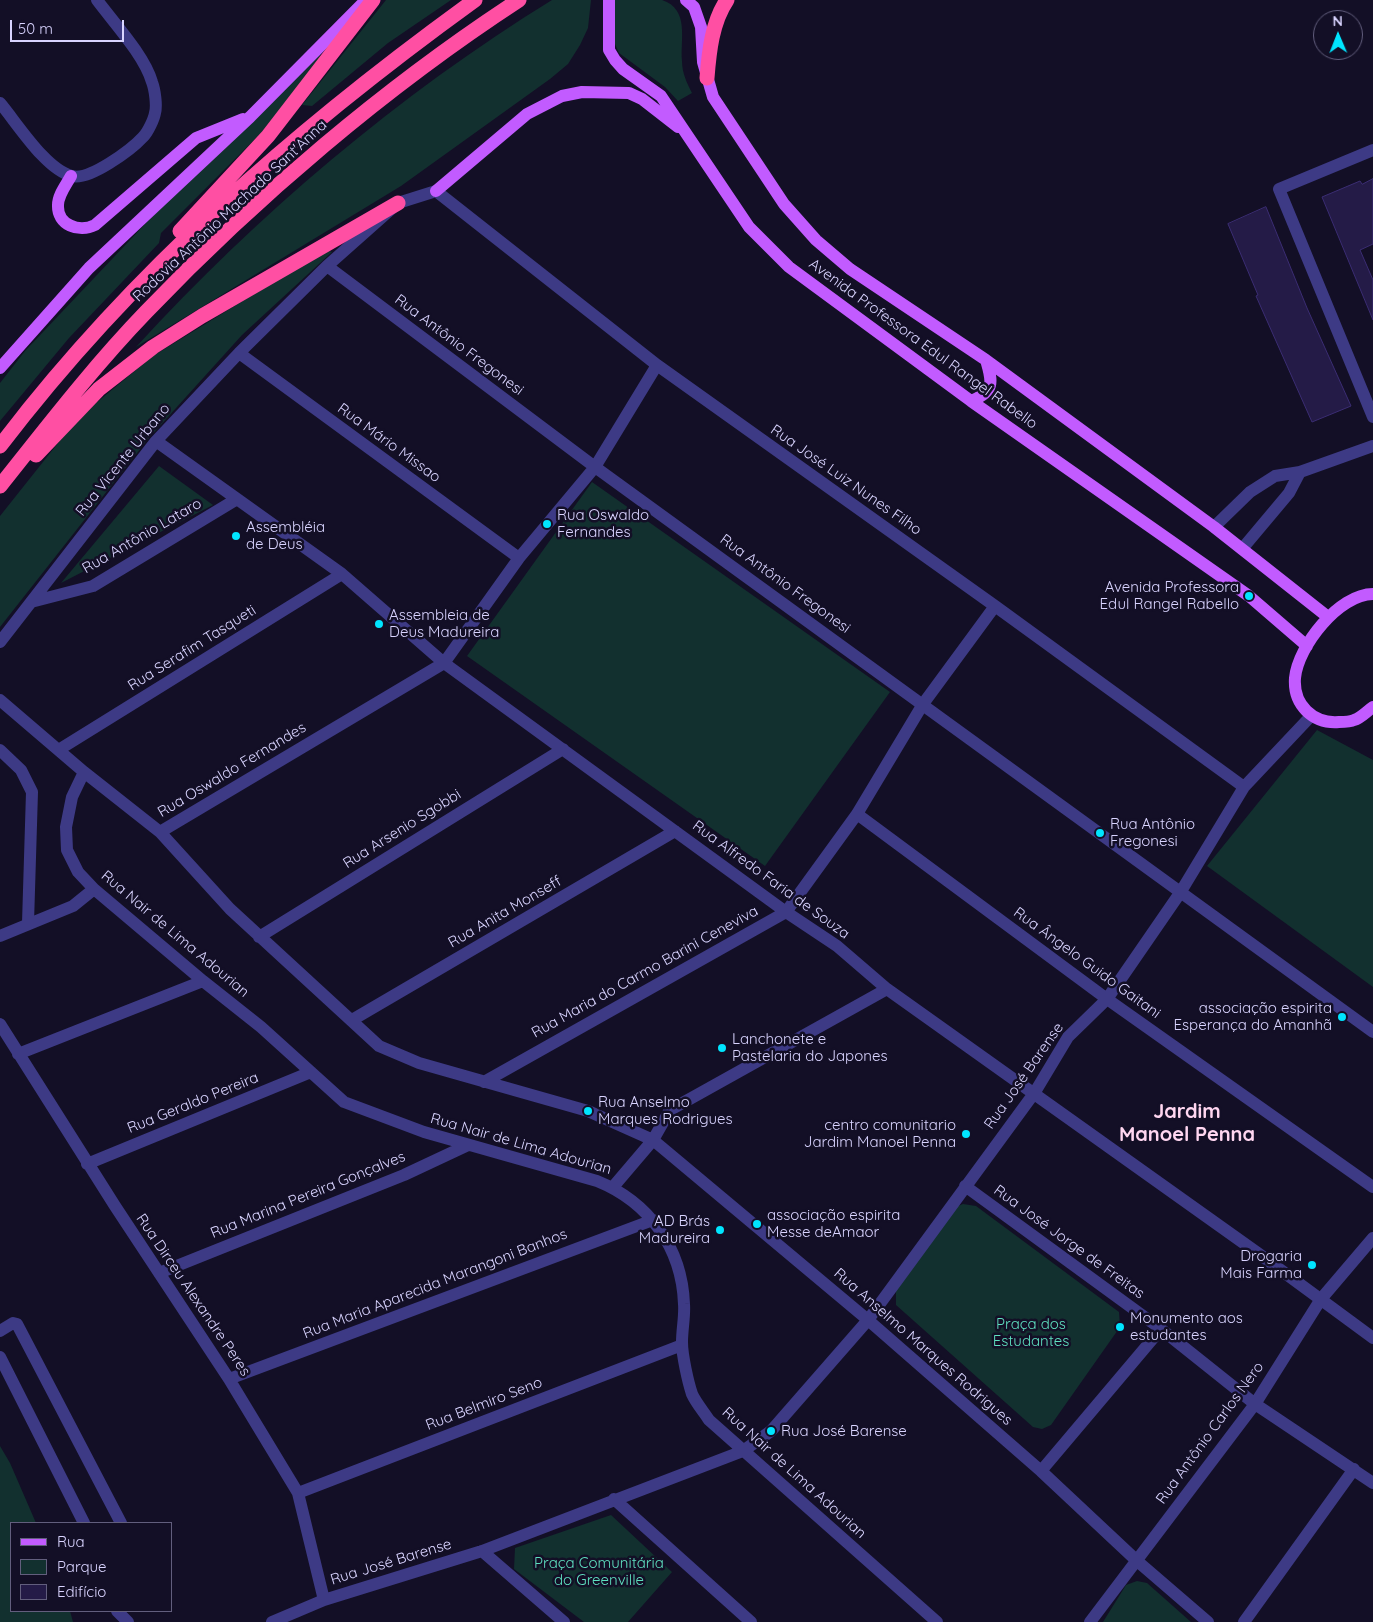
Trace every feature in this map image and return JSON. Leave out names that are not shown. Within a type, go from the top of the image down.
[{"type":"highway","points":[[110,313],[191,219],[268,136],[373,0]]},
{"type":"highway","name":"Rodovia Antônio Machado Sant'Anna","points":[[0,446],[29,408],[110,313],[259,170],[353,91],[475,0]]},
{"type":"highway","name":"Rodovia Antônio Machado Sant'Anna","points":[[0,486],[76,390],[145,312],[200,259],[320,150],[372,106],[520,0]]},
{"type":"highway","points":[[707,78],[710,43],[722,8],[727,0]]},
{"type":"highway","points":[[0,492],[99,389],[127,365],[202,316],[398,203]]},
{"type":"main road","points":[[0,368],[89,268],[250,117],[366,0]]},
{"type":"main road","name":"Avenida Professora Edul Rangel Rabello","points":[[609,0],[609,50],[615,60],[623,69],[662,96],[749,227],[789,267],[971,401],[1249,596],[1307,646]]},
{"type":"main road","name":"Avenida Professora Edul Rangel Rabello","points":[[686,0],[694,7],[701,27],[703,62],[713,97],[784,204],[816,240],[850,269],[986,360],[1214,527],[1328,617]]},
{"type":"main road","points":[[436,191],[528,114],[562,96],[575,93],[616,91],[629,93],[642,99],[690,136]]},
{"type":"main road","points":[[71,176],[58,203],[60,214],[69,226],[88,228],[95,225],[196,138],[250,117]]},
{"type":"main road","points":[[971,401],[981,397],[990,388],[991,374],[986,360]]},
{"type":"main road","points":[[1373,594],[1350,599],[1328,617],[1298,662],[1295,680],[1298,699],[1311,716],[1323,722],[1354,721],[1373,707]]},
{"type":"street","points":[[0,103],[47,160],[59,171],[71,176],[81,178],[123,153],[144,136],[156,112],[153,83],[144,65],[97,0]]},
{"type":"street","points":[[1373,150],[1279,188],[1373,417]]},
{"type":"street","points":[[398,203],[436,191]]},
{"type":"street","name":"Rua José Luiz Nunes Filho","points":[[436,191],[657,365],[1244,786]]},
{"type":"street","name":"Rua Vicente Urbano","points":[[0,642],[156,441],[239,353],[327,266],[398,203]]},
{"type":"street","name":"Rua Antônio Fregonesi","points":[[327,266],[595,466],[1373,1032]]},
{"type":"street","name":"Rua Mário Missao","points":[[239,353],[519,558]]},
{"type":"street","name":"Rua Oswaldo Fernandes","points":[[160,832],[444,663],[519,558],[595,466],[657,365]]},
{"type":"street","name":"Rua Alfredo Faria de Souza","points":[[156,441],[342,574],[444,663],[786,912],[837,946],[887,989],[1035,1092],[1373,1338]]},
{"type":"street","points":[[1214,527],[1250,492],[1270,480],[1300,472],[1373,446]]},
{"type":"street","points":[[1242,549],[1289,493],[1300,472]]},
{"type":"street","points":[[1270,480],[1289,493]]},
{"type":"street","name":"Rua Antônio Lataro","points":[[31,602],[92,586],[237,499]]},
{"type":"street","name":"Rua Serafim Tasqueti","points":[[60,749],[342,574]]},
{"type":"street","name":"Rua Maria do Carmo Barini Ceneviva","points":[[484,1082],[786,912],[857,814],[923,704],[995,606]]},
{"type":"street","name":"Rua Anselmo Marques Rodrigues","points":[[0,700],[60,749],[84,772],[160,832],[230,909],[379,1046],[419,1064],[588,1111],[653,1140],[868,1320],[1041,1470],[1136,1560],[1208,1622]]},
{"type":"street","name":"Rua José Barense","points":[[272,1622],[324,1600],[482,1551],[743,1451],[771,1431],[868,1320],[1035,1092],[1068,1037],[1107,999],[1180,893],[1244,786],[1311,716]]},
{"type":"street","name":"Rua Arsenio Sgobbi","points":[[259,937],[562,749]]},
{"type":"street","points":[[0,750],[21,770],[32,792],[28,923]]},
{"type":"street","name":"Rua Nair de Lima Adourian","points":[[84,772],[72,797],[66,827],[67,850],[78,872],[94,889],[261,1027],[344,1102],[424,1132],[597,1181],[613,1187],[637,1204],[653,1220],[677,1260],[684,1304],[682,1345],[692,1395],[709,1420],[937,1622]]},
{"type":"street","name":"Rua Ângelo Guido Gaitani","points":[[857,814],[1107,999],[1373,1187]]},
{"type":"street","name":"Rua Anita Monseff","points":[[352,1020],[675,831]]},
{"type":"street","points":[[0,936],[73,906],[94,889]]},
{"type":"street","points":[[18,1054],[203,981]]},
{"type":"street","points":[[613,1187],[653,1140],[670,1110],[887,989]]},
{"type":"street","name":"Rua Dirceu Alexandre Peres","points":[[0,1024],[87,1164],[229,1379],[298,1493],[324,1600]]},
{"type":"street","name":"Rua Geraldo Pereira","points":[[87,1164],[311,1072]]},
{"type":"street","name":"Rua Marina Pereira Gonçalves","points":[[159,1273],[404,1175],[468,1145]]},
{"type":"street","name":"Rua José Jorge de Freitas","points":[[965,1186],[1161,1329],[1255,1404],[1373,1483]]},
{"type":"street","name":"Rua Maria Aparecida Marangoni Banhos","points":[[229,1379],[653,1220]]},
{"type":"street","name":"Rua Antônio Carlos Nero","points":[[1090,1622],[1255,1404],[1321,1299],[1373,1238]]},
{"type":"street","points":[[0,1331],[13,1323],[17,1324],[120,1522]]},
{"type":"street","points":[[1041,1470],[1161,1329]]},
{"type":"street","name":"Rua Belmiro Seno","points":[[298,1493],[682,1345]]},
{"type":"street","points":[[0,1357],[83,1522]]},
{"type":"street","points":[[1244,1622],[1354,1469]]},
{"type":"street","points":[[614,1499],[751,1622]]},
{"type":"street","points":[[482,1551],[564,1622]]},
{"type":"street","points":[[118,1612],[128,1622]]},
{"type":"green space","points":[[386,0],[451,0],[388,43],[312,106],[302,105]]},
{"type":"green space","points":[[552,0],[591,0],[588,28],[568,64],[401,186],[136,347],[231,250],[332,159],[439,76]]},
{"type":"green space","points":[[612,0],[662,0],[671,4],[677,10],[682,26],[683,70],[692,93],[678,101],[665,87],[619,53],[615,44]]},
{"type":"green space","points":[[318,52],[321,57],[261,133],[161,233],[159,243],[69,338],[0,421],[0,383],[25,351],[148,221]]},
{"type":"green space","points":[[326,250],[332,252],[242,335],[148,439],[0,627],[0,516],[66,433],[96,403],[153,356]]},
{"type":"green space","points":[[159,466],[213,505],[61,583]]},
{"type":"green space","points":[[592,482],[890,692],[765,866],[467,656]]},
{"type":"green space","points":[[1317,730],[1373,760],[1373,987],[1207,866]]},
{"type":"green space","name":"Praça dos Estudantes","points":[[963,1204],[976,1206],[1119,1312],[1120,1327],[1051,1425],[1042,1429],[1033,1427],[896,1305],[896,1288],[953,1208]]},
{"type":"green space","points":[[0,1446],[10,1463],[36,1522],[10,1522],[10,1612],[70,1612],[73,1622],[0,1622]]},
{"type":"green space","name":"Praça Comunitária do Greenville","points":[[611,1515],[672,1572],[628,1622],[584,1622],[514,1569],[515,1548]]},
{"type":"green space","points":[[1137,1581],[1147,1583],[1191,1622],[1103,1622],[1126,1585]]},
{"type":"building","points":[[1373,179],[1373,244],[1360,250],[1373,280],[1373,320],[1322,197],[1360,181],[1362,184]]},
{"type":"building","points":[[1266,207],[1307,308],[1351,406],[1312,422],[1256,296],[1258,295],[1228,224]]},
{"type":"place","name":"Rua Oswaldo Fernandes","points":[[547,524]]},
{"type":"place","name":"Assembléia de Deus","points":[[236,536]]},
{"type":"place","name":"Avenida Professora Edul Rangel Rabello","points":[[1249,596]]},
{"type":"place","name":"Assembleia de Deus Madureira","points":[[379,624]]},
{"type":"place","name":"Rua Antônio Fregonesi","points":[[1100,833]]},
{"type":"place","name":"associação espirita Esperança do Amanhã","points":[[1342,1017]]},
{"type":"place","name":"Lanchonete e Pastelaria do Japones","points":[[722,1048]]},
{"type":"place","name":"Rua Anselmo Marques Rodrigues","points":[[588,1111]]},
{"type":"place","name":"centro comunitario Jardim Manoel Penna","points":[[966,1134]]},
{"type":"place","name":"associação espirita Messe deAmaor","points":[[757,1224]]},
{"type":"place","name":"AD Brás Madureira","points":[[720,1230]]},
{"type":"place","name":"Drogaria Mais Farma","points":[[1312,1265]]},
{"type":"place","name":"Monumento aos estudantes","points":[[1120,1327]]},
{"type":"place","name":"Rua José Barense","points":[[771,1431]]},
{"type":"district","name":"Jardim Manoel Penna","points":[[1187,1124]]}]
